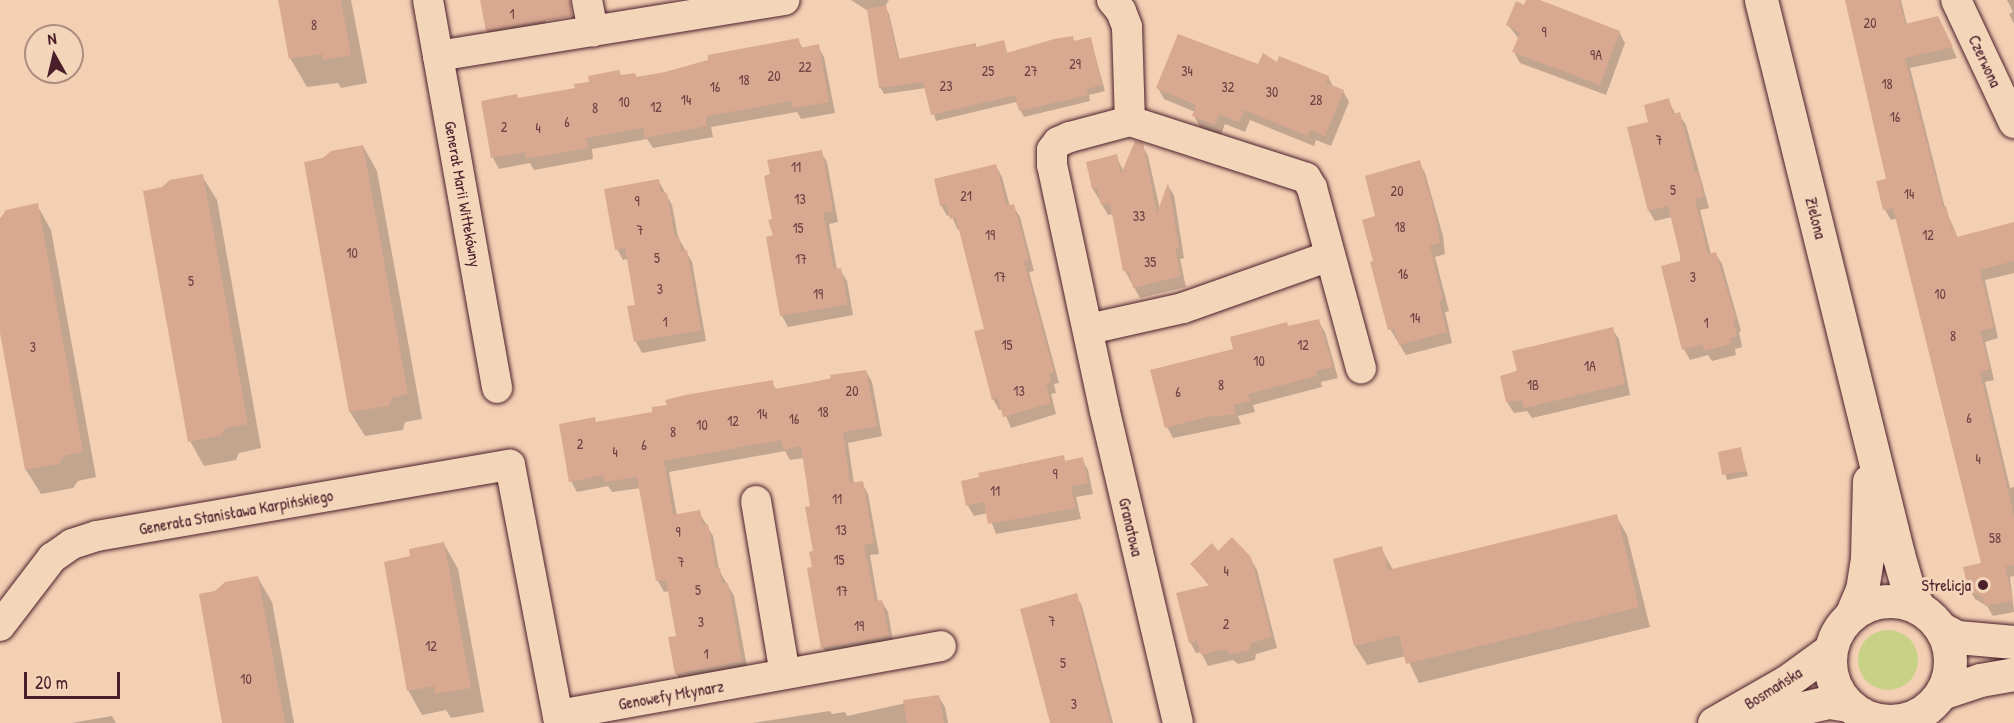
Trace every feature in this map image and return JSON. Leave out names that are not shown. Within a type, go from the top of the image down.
[{"type":"street","name":"Generał Marii Wittekówny","points":[[428,0],[497,388]]},
{"type":"street","points":[[587,0],[593,31]]},
{"type":"street","points":[[438,56],[784,0]]},
{"type":"street","points":[[1112,0],[1121,11],[1127,27],[1130,121],[1306,178],[1312,188],[1361,368]]},
{"type":"street","name":"Zielona","points":[[1761,0],[1906,585],[1918,607]]},
{"type":"street","name":"Czerwona","points":[[1956,0],[2014,123]]},
{"type":"street","name":"Granatowa","points":[[1130,121],[1058,142],[1052,150],[1052,165],[1178,723]]},
{"type":"street","points":[[1089,329],[1183,308],[1265,277],[1330,256]]},
{"type":"street","name":"Zielona","points":[[1852,613],[1862,590],[1867,557],[1870,437]]},
{"type":"street","name":"Generała Stanisława Karpińskiego","points":[[0,626],[51,558],[72,544],[105,535],[510,465],[558,719]]},
{"type":"street","points":[[756,501],[785,674]]},
{"type":"street","points":[[2014,642],[1957,638],[1942,629],[1918,607],[1902,601],[1884,601],[1867,604],[1852,613],[1838,630],[1830,651],[1832,680],[1848,705],[1862,715],[1879,721],[1897,721],[1922,711],[1941,693],[1980,680],[2014,674]]},
{"type":"street","points":[[1941,693],[1950,668],[1950,655],[1942,629]]},
{"type":"street","name":"Genowefy Młynarz","points":[[558,719],[941,646]]},
{"type":"street","name":"Bosmańska","points":[[1714,723],[1786,682],[1830,651]]},
{"type":"street","name":"Bosmańska","points":[[1737,723],[1829,702],[1848,705]]},
{"type":"green space","points":[[1882,630],[1894,630],[1910,638],[1916,648],[1918,660],[1916,672],[1910,682],[1894,690],[1882,690],[1866,682],[1858,666],[1858,654],[1866,638]]},
{"type":"building","points":[[278,0],[341,0],[351,55],[323,60],[322,54],[289,59]]},
{"type":"building","points":[[480,0],[570,0],[572,16],[486,31]]},
{"type":"building","points":[[1526,0],[1540,0],[1620,31],[1600,85],[1512,52],[1520,33],[1506,25],[1516,1],[1524,5]]},
{"type":"building","points":[[1845,0],[1899,0],[1905,24],[1938,16],[1953,47],[1905,58],[1943,207],[1946,206],[1952,229],[1954,228],[1957,237],[2014,222],[2014,261],[1980,270],[1994,328],[1980,331],[1990,369],[1980,372],[2014,516],[2014,565],[2005,567],[2013,601],[1985,606],[1983,598],[1968,589],[1963,567],[1981,563],[1893,208],[1883,210],[1876,181],[1886,179]]},
{"type":"building","points":[[886,5],[898,59],[976,43],[976,47],[1004,40],[1007,53],[1054,39],[1073,36],[1074,41],[1091,37],[1102,85],[1086,89],[1088,95],[1019,111],[1015,95],[931,115],[923,82],[879,88],[867,9]]},
{"type":"building","points":[[1178,34],[1258,64],[1263,53],[1277,62],[1279,56],[1329,76],[1326,83],[1344,90],[1325,136],[1310,130],[1308,136],[1244,110],[1239,122],[1219,114],[1215,125],[1192,116],[1196,105],[1156,88]]},
{"type":"building","points":[[799,38],[800,48],[819,44],[829,102],[793,108],[792,101],[706,116],[707,126],[645,138],[643,128],[586,138],[588,148],[526,159],[525,152],[491,158],[481,101],[517,94],[518,98],[575,88],[574,84],[589,82],[588,76],[619,70],[621,75],[635,73],[636,77],[665,72],[708,60],[708,55]]},
{"type":"building","points":[[1669,98],[1673,114],[1680,112],[1695,173],[1698,172],[1704,197],[1695,199],[1708,254],[1716,252],[1736,320],[1733,321],[1737,336],[1730,338],[1731,344],[1704,351],[1702,344],[1682,350],[1661,266],[1680,261],[1668,206],[1648,211],[1627,127],[1648,122],[1644,105]]},
{"type":"building","points":[[1135,141],[1143,143],[1157,213],[1168,183],[1179,248],[1175,248],[1181,276],[1133,288],[1129,271],[1123,271],[1110,203],[1101,205],[1097,188],[1092,189],[1086,162],[1117,154],[1121,174]]},
{"type":"building","points":[[363,145],[408,394],[391,398],[389,406],[349,412],[304,162],[323,158],[331,151]]},
{"type":"building","points":[[822,150],[833,211],[823,213],[834,269],[841,268],[848,304],[780,316],[766,237],[773,235],[768,220],[772,219],[764,176],[770,174],[767,160]]},
{"type":"building","points":[[1420,160],[1437,223],[1440,243],[1430,246],[1443,300],[1439,301],[1447,332],[1399,345],[1394,329],[1388,330],[1370,262],[1373,261],[1362,220],[1375,216],[1365,176]]},
{"type":"building","points":[[996,164],[1007,206],[1014,204],[1029,260],[1024,261],[1054,372],[1049,373],[1051,382],[1046,383],[1051,403],[1003,417],[998,398],[992,400],[974,331],[984,329],[956,218],[950,219],[946,204],[940,206],[934,179]]},
{"type":"building","points":[[203,174],[248,424],[225,428],[222,435],[188,442],[143,191],[162,187],[170,180]]},
{"type":"building","points":[[659,179],[661,193],[667,193],[675,237],[679,236],[681,251],[687,250],[701,330],[634,342],[627,306],[635,305],[625,248],[615,250],[604,189]]},
{"type":"building","points":[[38,203],[83,452],[64,456],[59,464],[25,470],[0,333],[0,219],[6,210]]},
{"type":"building","points":[[1319,319],[1333,367],[1316,371],[1317,376],[1248,394],[1250,401],[1233,405],[1236,414],[1207,417],[1165,428],[1150,370],[1233,349],[1230,337],[1287,322],[1288,326]]},
{"type":"building","points":[[1613,327],[1625,384],[1524,408],[1522,400],[1506,402],[1500,376],[1517,371],[1512,351]]},
{"type":"building","points":[[866,370],[877,426],[843,432],[850,483],[863,481],[874,543],[864,545],[875,601],[882,600],[889,636],[821,648],[807,568],[812,567],[809,552],[813,551],[805,507],[810,506],[801,446],[783,450],[781,440],[664,461],[673,515],[700,510],[703,525],[708,524],[716,568],[720,568],[722,583],[728,583],[742,661],[675,674],[668,637],[676,636],[666,580],[656,581],[637,477],[604,482],[603,475],[569,482],[559,424],[595,417],[596,422],[652,412],[652,407],[667,405],[665,400],[685,395],[773,380],[774,389],[831,379],[830,375]]},
{"type":"building","points":[[1741,447],[1746,471],[1722,475],[1718,452]]},
{"type":"building","points":[[1064,455],[1065,461],[1083,457],[1088,483],[1071,487],[1076,508],[988,524],[984,502],[966,506],[961,481],[979,477],[978,473]]},
{"type":"building","points":[[1617,514],[1639,607],[1406,664],[1399,635],[1354,646],[1333,559],[1382,546],[1388,570]]},
{"type":"building","points":[[1232,537],[1251,557],[1272,637],[1251,643],[1250,650],[1230,654],[1226,649],[1201,655],[1197,641],[1189,643],[1176,593],[1210,585],[1190,564],[1212,543],[1218,551]]},
{"type":"building","points":[[444,542],[471,688],[435,694],[434,686],[407,691],[384,562],[410,556],[409,549]]},
{"type":"building","points":[[258,576],[285,723],[222,723],[199,594],[215,591],[225,582]]},
{"type":"building","points":[[1077,593],[1111,723],[1050,723],[1020,609]]},
{"type":"building","points":[[939,695],[944,723],[907,723],[903,700]]},
{"type":"place","name":"Strelicja","points":[[1983,585]]}]
